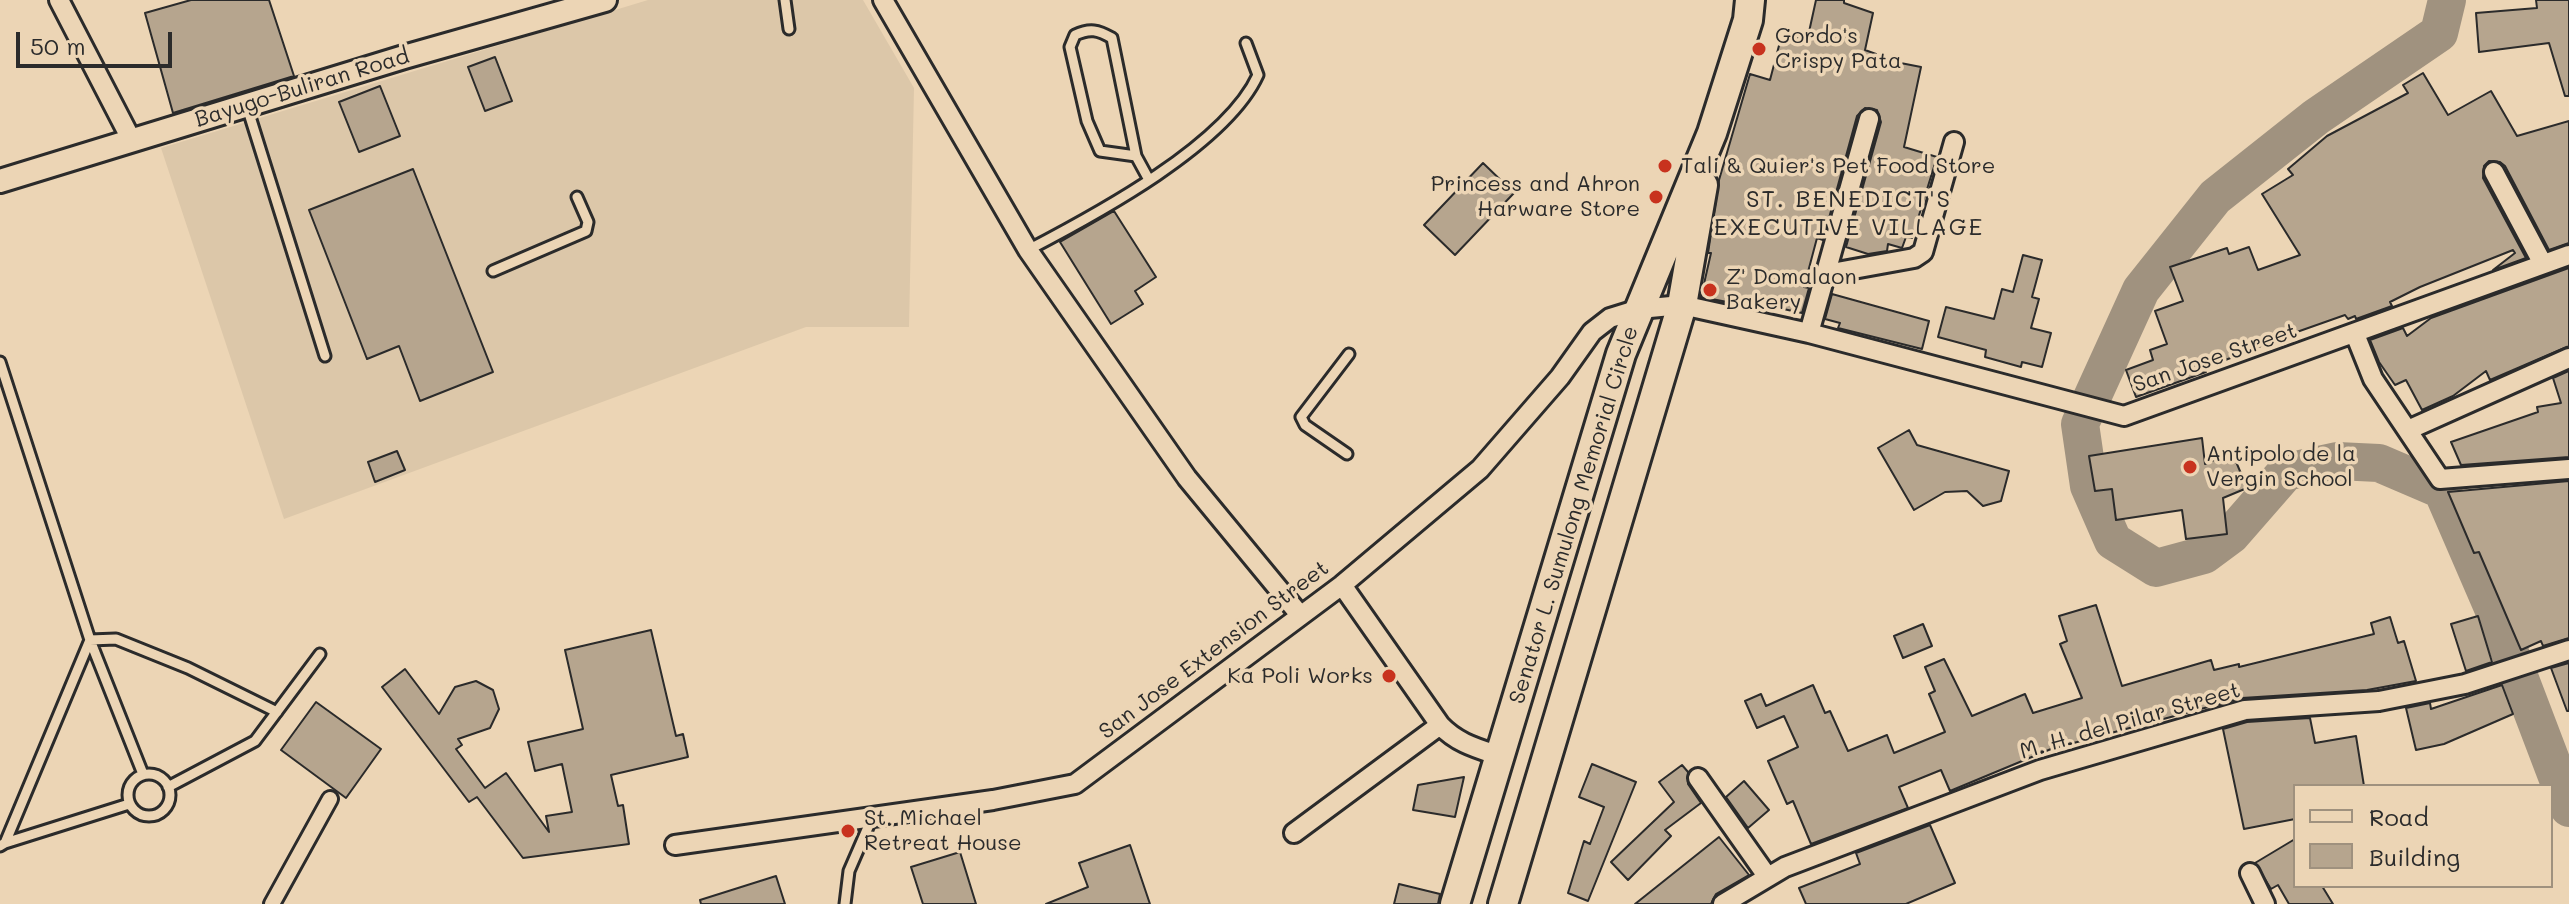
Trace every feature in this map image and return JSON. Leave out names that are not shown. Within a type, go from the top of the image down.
[{"type":"main road","name":"Senator L. Sumulong Memorial Circle","points":[[1455,904],[1621,354],[1712,133],[1748,20],[1750,0]]},
{"type":"main road","name":"Senator L. Sumulong Memorial Circle","points":[[1503,904],[1682,305],[1712,133]]},
{"type":"street","points":[[59,0],[132,141]]},
{"type":"street","name":"Bayugo-Buliran Road","points":[[0,181],[605,0]]},
{"type":"street","points":[[883,0],[1028,250],[1187,478],[1300,615]]},
{"type":"street","points":[[1809,333],[1869,119]]},
{"type":"street","points":[[1826,274],[1914,258],[1923,252],[1954,142]]},
{"type":"street","points":[[2494,172],[2543,264]]},
{"type":"street","name":"San Jose Street","points":[[1682,305],[1809,333],[2124,416],[2569,255]]},
{"type":"street","name":"San Jose Extension Street","points":[[675,845],[872,818],[1075,784],[1342,585],[1480,469],[1560,377],[1592,332],[1610,318],[1639,309],[1682,305]]},
{"type":"street","points":[[2355,334],[2373,379],[2440,479],[2569,469]]},
{"type":"street","points":[[2408,430],[2569,358]]},
{"type":"street","points":[[1342,585],[1440,725],[1452,737],[1467,745],[1500,756]]},
{"type":"street","name":"M. H. del Pilar Street","points":[[1723,904],[1767,876],[2040,770],[2245,710],[2379,701],[2465,684],[2569,650]]},
{"type":"street","points":[[1294,833],[1440,725]]},
{"type":"street","points":[[1698,778],[1767,876]]},
{"type":"street","points":[[272,904],[330,799]]},
{"type":"street","points":[[2250,873],[2265,904]]},
{"type":"lane","points":[[785,0],[789,29]]},
{"type":"lane","points":[[1136,156],[1100,151],[1087,121],[1070,47],[1075,35],[1088,29],[1112,38],[1136,156],[1148,178]]},
{"type":"lane","points":[[1028,250],[1148,178],[1213,133],[1250,91],[1258,75],[1246,43]]},
{"type":"lane","points":[[247,105],[325,356]]},
{"type":"lane","points":[[493,271],[586,231],[588,222],[577,197]]},
{"type":"lane","points":[[1347,454],[1305,425],[1301,417],[1349,354]]},
{"type":"lane","points":[[0,362],[90,640],[143,774]]},
{"type":"lane","points":[[90,640],[116,639],[188,668],[277,712]]},
{"type":"lane","points":[[3,845],[90,640]]},
{"type":"lane","points":[[168,787],[255,741],[320,654]]},
{"type":"lane","points":[[143,774],[155,774],[168,787],[170,799],[160,814],[142,816],[129,804],[129,786],[143,774]]},
{"type":"lane","points":[[3,845],[129,804]]},
{"type":"lane","points":[[845,904],[849,871],[872,818]]},
{"type":"shaded area","points":[[648,0],[863,0],[914,88],[909,327],[806,327],[284,519],[161,148]]},
{"type":"building","points":[[191,0],[269,0],[294,76],[173,113],[145,13]]},
{"type":"building","points":[[1816,0],[1844,0],[1844,3],[1873,13],[1865,50],[1876,54],[1875,58],[1921,67],[1904,147],[1937,157],[1912,238],[1906,237],[1902,248],[1888,244],[1887,251],[1868,254],[1846,247],[1881,122],[1877,110],[1865,108],[1857,116],[1823,240],[1817,238],[1804,287],[1809,288],[1802,313],[1701,297],[1711,253],[1708,253],[1719,180],[1750,74],[1770,80],[1782,34],[1807,41]]},
{"type":"building","points":[[2536,0],[2569,0],[2569,96],[2565,96],[2549,43],[2479,52],[2476,13],[2537,8]]},
{"type":"building","points":[[495,57],[512,101],[485,111],[468,67]]},
{"type":"building","points":[[2423,73],[2448,115],[2491,91],[2517,136],[2569,121],[2569,243],[2549,250],[2505,166],[2489,161],[2484,166],[2483,178],[2526,258],[2493,270],[2515,253],[2513,250],[2420,287],[2390,302],[2392,306],[2356,319],[2355,316],[2348,319],[2345,315],[2294,333],[2205,368],[2206,372],[2136,397],[2126,370],[2153,360],[2150,350],[2167,344],[2155,311],[2183,301],[2170,267],[2227,248],[2229,254],[2249,247],[2258,270],[2300,255],[2262,194],[2293,175],[2288,169],[2327,136],[2408,93],[2403,85]]},
{"type":"building","points":[[380,86],[400,136],[359,152],[339,102]]},
{"type":"building","points":[[1483,163],[1514,193],[1455,255],[1424,225]]},
{"type":"building","points":[[413,169],[493,372],[420,401],[399,346],[367,359],[309,210]]},
{"type":"building","points":[[1114,211],[1156,277],[1135,291],[1143,304],[1111,324],[1060,242]]},
{"type":"building","points":[[2023,255],[2042,260],[2032,297],[2039,299],[2031,328],[2051,333],[2042,367],[2022,362],[2021,367],[1985,357],[1986,350],[1938,337],[1946,307],[1994,319],[2002,289],[2013,292]]},
{"type":"building","points":[[2569,268],[2569,346],[2490,380],[2486,371],[2453,396],[2422,410],[2406,380],[2395,385],[2379,362],[2370,340],[2403,328],[2407,336],[2431,318]]},
{"type":"building","points":[[1832,294],[1929,321],[1922,349],[1838,328],[1840,323],[1825,319]]},
{"type":"building","points":[[2569,371],[2569,457],[2461,465],[2451,442],[2538,412],[2537,407],[2561,403],[2553,378]]},
{"type":"building","points":[[1909,430],[1917,445],[2009,471],[2001,501],[1983,506],[1967,491],[1945,492],[1914,510],[1878,448]]},
{"type":"building","points":[[2202,438],[2205,464],[2232,452],[2247,488],[2223,498],[2227,534],[2186,539],[2182,510],[2116,520],[2112,489],[2095,491],[2089,456]]},
{"type":"building","points":[[397,451],[405,470],[375,482],[368,462]]},
{"type":"building","points":[[2569,481],[2569,638],[2543,646],[2541,641],[2521,650],[2479,552],[2474,553],[2448,492]]},
{"type":"building","points":[[2096,605],[2122,686],[2211,660],[2214,670],[2239,664],[2239,667],[2374,634],[2371,623],[2390,617],[2398,643],[2404,641],[2416,681],[2367,690],[2242,698],[2051,749],[1950,791],[1941,770],[1899,787],[1908,808],[1811,844],[1793,801],[1787,804],[1768,761],[1798,747],[1784,716],[1757,728],[1745,701],[1761,694],[1766,706],[1813,685],[1825,713],[1830,711],[1848,751],[1887,735],[1894,753],[1945,732],[1929,694],[1935,691],[1925,667],[1944,659],[1972,716],[2025,694],[2033,713],[2082,698],[2060,644],[2067,641],[2059,616]]},
{"type":"building","points":[[2478,616],[2492,662],[2466,671],[2451,624]]},
{"type":"building","points":[[1923,624],[1932,646],[1903,658],[1894,636]]},
{"type":"building","points":[[651,630],[676,736],[683,734],[688,757],[611,775],[618,806],[623,805],[629,844],[523,858],[477,797],[469,802],[382,687],[405,669],[439,714],[455,687],[476,681],[493,690],[499,709],[490,728],[458,739],[462,745],[456,749],[485,788],[506,773],[549,832],[546,816],[572,812],[562,764],[535,771],[528,742],[583,729],[565,650]]},
{"type":"building","points":[[2569,663],[2569,711],[2567,711],[2551,668]]},
{"type":"building","points":[[2502,685],[2513,714],[2444,744],[2416,750],[2406,708],[2430,703],[2431,709]]},
{"type":"building","points":[[316,702],[381,749],[346,798],[281,750]]},
{"type":"building","points":[[2310,718],[2315,743],[2356,736],[2364,784],[2293,784],[2293,819],[2244,829],[2223,729],[2247,722]]},
{"type":"building","points":[[1592,764],[1636,782],[1588,901],[1568,893],[1584,841],[1590,844],[1604,807],[1579,797]]},
{"type":"building","points":[[1682,765],[1688,772],[1688,784],[1701,803],[1665,830],[1671,836],[1628,880],[1611,862],[1674,802],[1659,782]]},
{"type":"building","points":[[1464,777],[1455,817],[1413,810],[1418,785]]},
{"type":"building","points":[[1744,781],[1769,810],[1748,828],[1726,797]]},
{"type":"building","points":[[1930,825],[1955,883],[1906,904],[1806,904],[1799,888],[1860,864],[1856,853]]},
{"type":"building","points":[[1719,837],[1749,875],[1716,894],[1711,904],[1635,904]]},
{"type":"building","points":[[2293,840],[2293,888],[2323,888],[2333,904],[2289,904],[2278,885],[2271,889],[2255,863]]},
{"type":"building","points":[[1130,845],[1150,904],[1046,904],[1088,887],[1079,863]]},
{"type":"building","points":[[960,852],[976,904],[923,904],[911,867]]},
{"type":"building","points":[[776,876],[785,904],[701,904],[700,900]]},
{"type":"building","points":[[1399,884],[1440,894],[1438,904],[1394,904]]},
{"type":"waterway","points":[[2447,0],[2439,33],[2316,117],[2215,197],[2141,290],[2080,424],[2089,486],[2113,541],[2156,568],[2204,555],[2231,535],[2286,472],[2337,461],[2379,463],[2442,490],[2493,608],[2569,808]]},
{"type":"place","name":"Gordo's Crispy Pata","points":[[1759,49]]},
{"type":"place","name":"Tali & Quier's Pet Food Store","points":[[1665,166]]},
{"type":"place","name":"Princess and Ahron Harware Store","points":[[1656,197]]},
{"type":"place","name":"Z' Domalaon Bakery","points":[[1710,290]]},
{"type":"place","name":"Antipolo de la Vergin School","points":[[2190,467]]},
{"type":"place","name":"Ka Poli Works","points":[[1389,676]]},
{"type":"place","name":"St. Michael Retreat House","points":[[848,831]]},
{"type":"district","name":"ST. BENEDICT'S EXECUTIVE VILLAGE","points":[[1849,214]]}]
